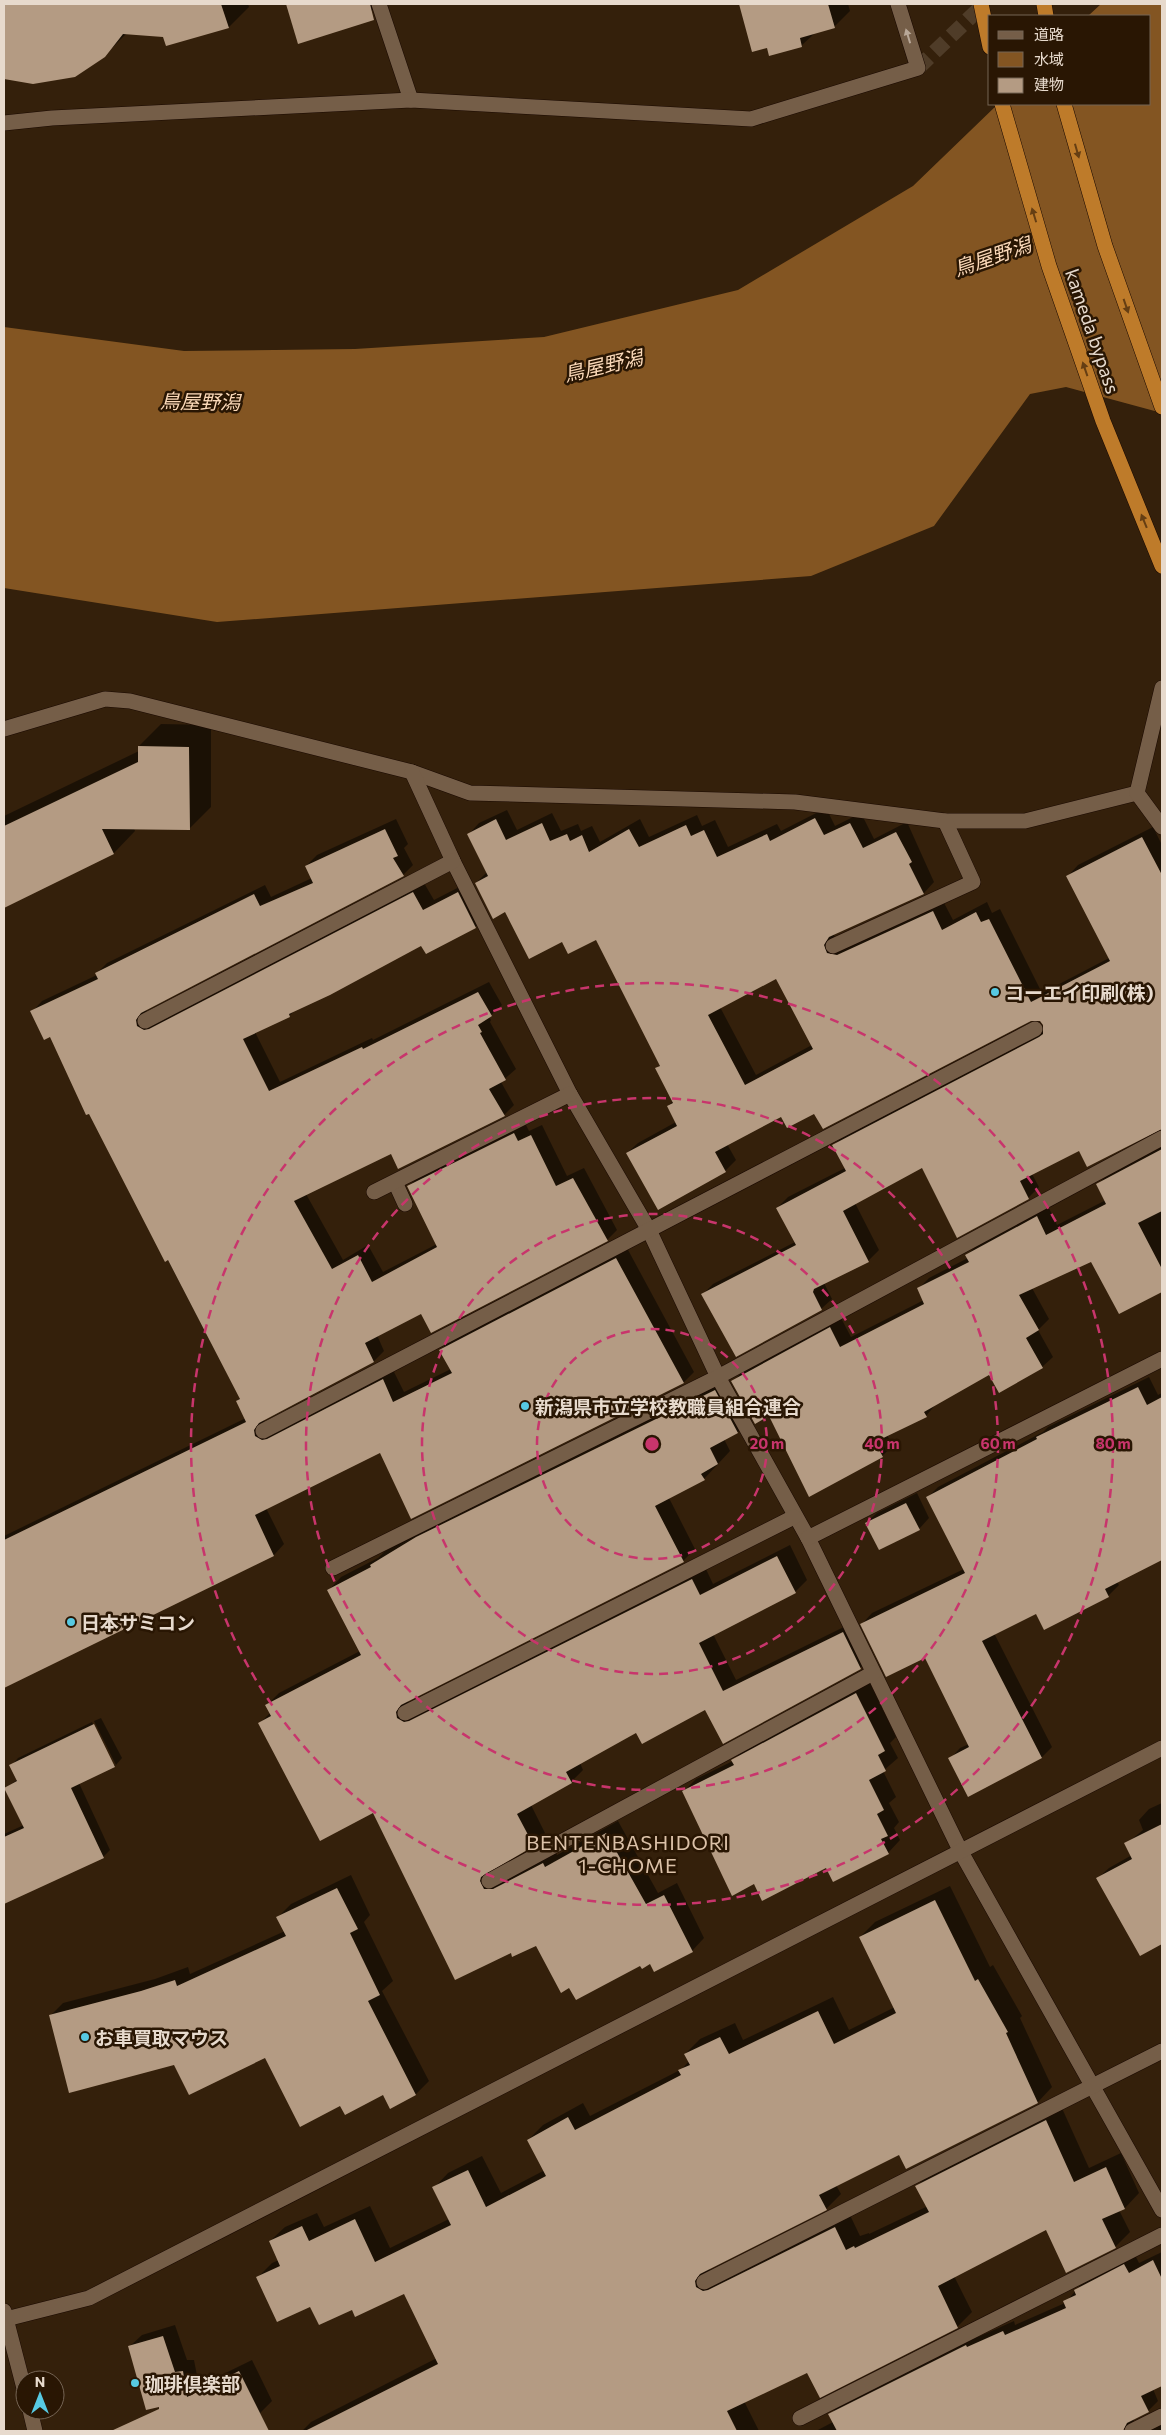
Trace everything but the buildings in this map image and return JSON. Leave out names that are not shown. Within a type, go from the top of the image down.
[{"type":"highway","points":[[981,4],[988,41]]},
{"type":"highway","name":"kameda bypass","points":[[1002,105],[1049,266],[1100,412],[1162,566]]},
{"type":"highway","name":"kameda bypass","points":[[1064,105],[1105,246],[1162,407]]},
{"type":"street","points":[[379,4],[411,100]]},
{"type":"street","points":[[4,123],[52,118],[411,100],[751,119],[918,68],[898,4]]},
{"type":"street","points":[[1162,688],[1137,793],[1162,827]]},
{"type":"street","points":[[4,729],[105,699],[130,700],[412,772],[470,793],[796,802],[946,821],[1024,821],[1137,793]]},
{"type":"street","points":[[412,772],[453,861],[570,1094],[650,1230],[718,1376],[794,1517],[808,1538],[961,1852],[1162,2210]]},
{"type":"street","points":[[833,946],[973,882],[946,821]]},
{"type":"street","points":[[145,1021],[453,861]]},
{"type":"street","points":[[263,1431],[1035,1029]]},
{"type":"street","points":[[374,1192],[570,1094]]},
{"type":"street","points":[[333,1568],[718,1376],[1162,1138]]},
{"type":"street","points":[[395,1182],[405,1204]]},
{"type":"street","points":[[808,1538],[1162,1359]]},
{"type":"street","points":[[405,1713],[794,1517]]},
{"type":"street","points":[[489,1880],[873,1673]]},
{"type":"street","points":[[19,2370],[4,2317],[89,2298],[1162,1748]]},
{"type":"street","points":[[704,2282],[1162,2051]]},
{"type":"street","points":[[800,2418],[1162,2235]]},
{"type":"street","points":[[1132,2431],[1162,2416]]},
{"type":"water","name":"鳥屋野潟","points":[[1101,4],[1162,4],[1162,413],[1066,387],[1030,394],[934,526],[811,576],[217,622],[4,588],[4,327],[184,351],[355,349],[544,337],[738,290],[913,186],[997,105],[1151,105],[1151,15],[1089,15]]},
{"type":"tunnel","points":[[918,68],[984,4]]},
{"type":"place","name":"コーエイ印刷(株)","points":[[995,992]]},
{"type":"place","name":"新潟県市立学校教職員組合連合","points":[[525,1406]]},
{"type":"place","name":"日本サミコン","points":[[71,1622]]},
{"type":"place","name":"お車買取マウス","points":[[85,2037]]},
{"type":"place","name":"珈琲倶楽部","points":[[135,2383]]},
{"type":"district","name":"BENTENBASHIDORI 1-CHOME","points":[[628,1854]]}]
